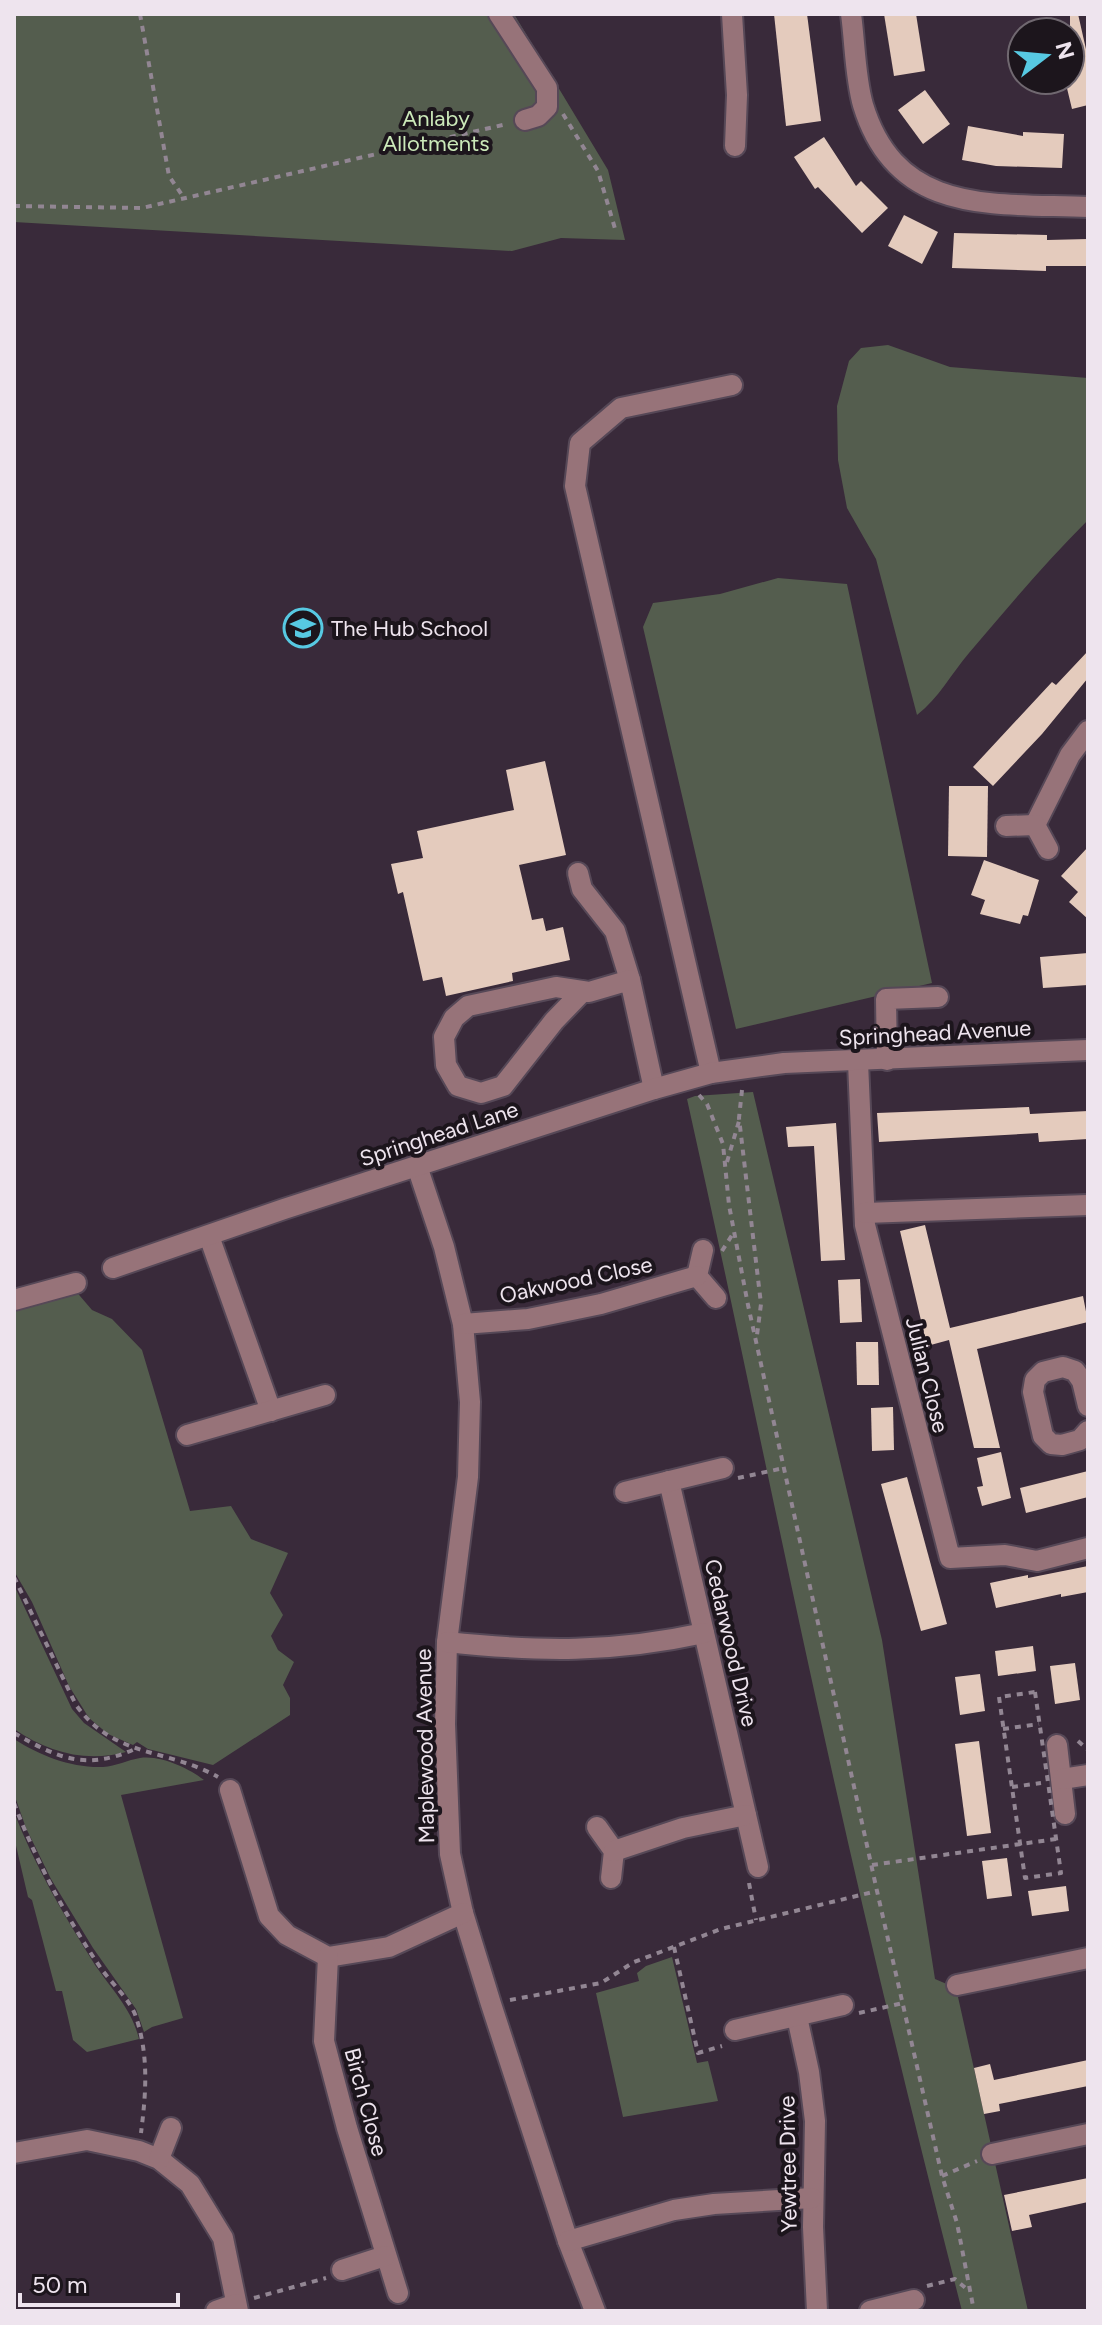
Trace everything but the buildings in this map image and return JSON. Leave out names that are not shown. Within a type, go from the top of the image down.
[{"type":"street","points":[[499,14],[547,88],[547,107],[538,116],[525,120]]},
{"type":"street","points":[[732,14],[737,95],[735,146]]},
{"type":"street","points":[[851,14],[863,104],[877,139],[901,170],[936,192],[966,202],[1088,207]]},
{"type":"street","points":[[711,1073],[575,486],[580,443],[621,408],[732,385]]},
{"type":"street","points":[[1035,825],[1070,755],[1088,731]]},
{"type":"street","points":[[1006,826],[1035,825]]},
{"type":"street","points":[[1035,825],[1048,849]]},
{"type":"street","points":[[578,873],[582,889],[615,931],[630,980],[654,1089]]},
{"type":"street","points":[[583,991],[554,1021],[503,1086],[481,1093],[458,1086],[446,1065],[444,1037],[454,1018],[468,1006],[556,987],[583,991],[589,992],[630,980]]},
{"type":"street","points":[[887,1060],[886,999],[938,997]]},
{"type":"street","name":"Springhead Avenue","points":[[784,1063],[1088,1050]]},
{"type":"street","name":"Julian Close","points":[[858,1062],[865,1225],[950,1558],[1005,1555],[1037,1561],[1088,1548]]},
{"type":"street","name":"Springhead Lane","points":[[113,1268],[284,1209],[686,1079],[784,1063]]},
{"type":"street","name":"Maplewood Avenue","points":[[417,1166],[444,1247],[463,1324],[470,1402],[468,1477],[447,1642],[445,1724],[450,1854],[463,1913],[491,2004],[568,2241],[595,2311]]},
{"type":"street","points":[[865,1213],[1088,1205]]},
{"type":"street","points":[[209,1236],[271,1411]]},
{"type":"street","points":[[703,1250],[697,1276],[716,1298]]},
{"type":"street","name":"Oakwood Close","points":[[463,1324],[528,1319],[601,1304],[697,1276]]},
{"type":"street","points":[[14,1300],[76,1283]]},
{"type":"street","points":[[1088,1403],[1082,1381],[1075,1371],[1063,1367],[1043,1372],[1035,1380],[1033,1392],[1043,1436],[1051,1444],[1062,1445],[1080,1440],[1088,1431]]},
{"type":"street","points":[[187,1435],[325,1395]]},
{"type":"street","points":[[625,1492],[723,1468]]},
{"type":"street","name":"Cedarwood Drive","points":[[669,1481],[758,1867]]},
{"type":"street","points":[[447,1642],[500,1648],[604,1649],[704,1633]]},
{"type":"street","points":[[1049,1741],[1060,1820]]},
{"type":"street","points":[[1054,1780],[1088,1775]]},
{"type":"street","points":[[230,1790],[269,1916],[287,1935],[328,1957],[389,1947],[463,1913]]},
{"type":"street","points":[[614,1851],[683,1828],[746,1815]]},
{"type":"street","points":[[597,1827],[614,1851],[611,1878]]},
{"type":"street","name":"Birch Close","points":[[328,1957],[324,2041],[347,2128],[398,2293]]},
{"type":"street","points":[[957,1985],[1088,1958]]},
{"type":"street","points":[[735,2030],[843,2005]]},
{"type":"street","name":"Yewtree Drive","points":[[797,2017],[809,2072],[815,2121],[812,2198],[817,2311]]},
{"type":"street","points":[[159,2159],[171,2128]]},
{"type":"street","points":[[992,2154],[1088,2134]]},
{"type":"street","points":[[14,2153],[87,2140],[139,2151],[159,2159],[190,2184],[223,2238],[237,2307],[216,2311]]},
{"type":"street","points":[[568,2241],[674,2210],[714,2204],[812,2198]]},
{"type":"street","points":[[342,2270],[385,2256]]},
{"type":"street","points":[[870,2311],[914,2300]]},
{"type":"path","points":[[140,14],[169,176],[184,198]]},
{"type":"path","points":[[547,88],[598,171],[616,232]]},
{"type":"path","points":[[14,206],[142,208],[525,120]]},
{"type":"path","points":[[727,1166],[739,1118],[745,1067]]},
{"type":"path","points":[[686,1079],[707,1104],[723,1144],[732,1219],[756,1341],[871,1865],[942,2176],[957,2223],[974,2311]]},
{"type":"path","points":[[739,1118],[761,1304],[756,1341]]},
{"type":"path","points":[[723,1468],[729,1480],[784,1468]]},
{"type":"path","points":[[14,1577],[76,1705],[88,1722],[135,1749],[188,1763],[218,1777],[230,1790]]},
{"type":"path","points":[[1049,1741],[1039,1724],[1035,1692],[999,1697],[1025,1878],[1061,1873],[1056,1839],[1060,1820]]},
{"type":"path","points":[[1003,1729],[1039,1724]]},
{"type":"path","points":[[14,1733],[57,1757],[85,1761],[112,1759],[135,1749]]},
{"type":"path","points":[[1012,1787],[1054,1780]]},
{"type":"path","points":[[14,1803],[23,1827],[69,1915],[99,1966],[135,2013],[143,2040],[148,2080],[139,2151]]},
{"type":"path","points":[[871,1865],[1056,1839]]},
{"type":"path","points":[[756,1920],[747,1875],[758,1867]]},
{"type":"path","points":[[491,2004],[601,1983],[634,1962],[674,1947],[756,1920],[877,1891]]},
{"type":"path","points":[[674,1947],[698,2053],[729,2044],[735,2030]]},
{"type":"path","points":[[843,2005],[849,2015],[903,2003]]},
{"type":"path","points":[[942,2176],[992,2154]]},
{"type":"path","points":[[237,2307],[334,2276],[342,2270]]},
{"type":"path","points":[[914,2300],[917,2288],[955,2279],[970,2292]]},
{"type":"green space","name":"Anlaby Allotments","points":[[14,14],[514,14],[608,170],[625,240],[561,238],[512,251],[14,222]]},
{"type":"green space","points":[[888,345],[950,367],[1088,378],[1088,520],[1027,585],[917,715],[876,559],[847,508],[838,460],[837,406],[849,361],[861,348]]},
{"type":"green space","points":[[778,578],[847,584],[932,983],[736,1029],[643,627],[653,603],[720,594]]},
{"type":"green space","points":[[753,1092],[882,1640],[935,1979],[956,1988],[1028,2311],[962,2311],[845,1827],[687,1099]]},
{"type":"green space","points":[[74,1289],[92,1310],[112,1319],[142,1350],[190,1511],[231,1506],[251,1539],[288,1553],[270,1593],[283,1615],[271,1636],[278,1650],[294,1662],[283,1685],[290,1698],[290,1715],[213,1765],[148,1749],[137,1742],[133,1745],[108,1734],[89,1718],[69,1686],[32,1602],[14,1571],[14,1306]]},
{"type":"green space","points":[[14,1585],[72,1709],[84,1723],[126,1752],[96,1756],[67,1753],[40,1744],[14,1729]]},
{"type":"green space","points":[[14,1739],[46,1756],[68,1763],[103,1767],[140,1758],[157,1758],[182,1767],[204,1780],[121,1795],[183,2018],[144,2032],[136,2009],[93,1948],[51,1879],[26,1828],[14,1794]]},
{"type":"green space","points":[[14,1812],[51,1890],[95,1965],[126,2009],[139,2039],[87,2052],[73,2040],[62,1991],[56,1991],[32,1900],[28,1897],[14,1837]]},
{"type":"green space","points":[[672,1957],[697,2063],[708,2061],[718,2101],[623,2117],[596,1993],[639,1981],[637,1973],[646,1966]]},
{"type":"place","name":"The Hub School","points":[[303,628]]}]
